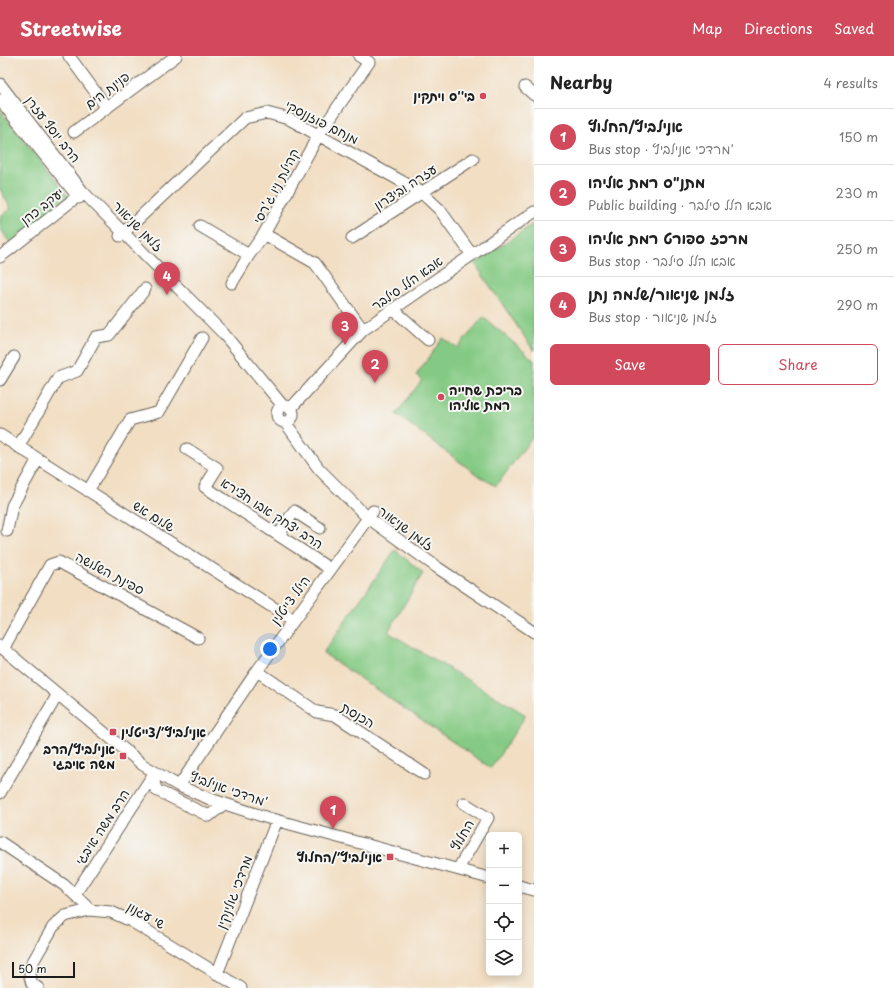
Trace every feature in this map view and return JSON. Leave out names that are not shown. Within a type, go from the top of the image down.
[{"type":"street","points":[[69,56],[107,108]]},
{"type":"street","name":"פנינת הים","points":[[74,132],[176,56]]},
{"type":"street","name":"קהילת ניו ג'רסי","points":[[360,56],[369,62],[319,134],[264,234],[315,263],[363,330]]},
{"type":"street","name":"הרב יוסף עזרן","points":[[0,84],[80,194]]},
{"type":"street","points":[[525,87],[534,96]]},
{"type":"street","name":"הרב יוסף עזרן","points":[[0,100],[80,194]]},
{"type":"street","name":"מנחם פוזננסקי","points":[[122,234],[244,118],[266,113],[278,114],[319,134],[421,192],[440,210],[472,255]]},
{"type":"street","name":"עזרה וביצרון","points":[[352,238],[473,159]]},
{"type":"street","name":"זלמן שניאור","points":[[80,194],[223,333],[324,464],[370,514],[438,568],[534,632]]},
{"type":"street","name":"יעקב כהן","points":[[0,257],[80,194]]},
{"type":"street","name":"אבא הלל סילבר","points":[[286,413],[363,330],[534,212]]},
{"type":"street","points":[[200,226],[248,255]]},
{"type":"street","points":[[232,283],[248,255],[264,234]]},
{"type":"street","points":[[18,447],[58,378],[77,371],[96,337],[109,335],[145,289]]},
{"type":"street","points":[[394,310],[428,340]]},
{"type":"street","points":[[88,491],[130,420],[159,412],[202,338]]},
{"type":"street","points":[[0,380],[14,357]]},
{"type":"street","name":"שלום אש","points":[[0,435],[293,620]]},
{"type":"street","name":"הרב יצחק אבו חצירא","points":[[187,449],[217,468],[205,487],[330,569]]},
{"type":"street","points":[[7,531],[12,506],[38,459]]},
{"type":"street","points":[[279,535],[294,511],[320,528]]},
{"type":"street","name":"זלמן שניאור","points":[[370,514],[534,623]]},
{"type":"street","name":"הילל צייטלין","points":[[179,786],[256,671],[370,514]]},
{"type":"street","name":"ספינת השלושה","points":[[2,647],[50,564],[59,562],[198,638]]},
{"type":"street","name":"מרדכי אנילביץ'","points":[[2,647],[152,773],[179,786],[224,804],[277,820],[486,877]]},
{"type":"street","name":"הכנסת","points":[[256,671],[318,712],[335,715],[424,774]]},
{"type":"street","points":[[0,793],[58,694]]},
{"type":"street","points":[[152,773],[156,790],[209,816],[224,804]]},
{"type":"street","name":"הרב משה איבגי","points":[[75,894],[152,773]]},
{"type":"street","name":"החלוץ","points":[[458,869],[488,818],[464,803]]},
{"type":"street","name":"מרדכי גולינקין","points":[[217,974],[277,820]]},
{"type":"street","points":[[0,842],[75,894],[89,910]]},
{"type":"street","points":[[522,887],[534,890]]},
{"type":"street","name":"שי עגנון","points":[[38,988],[32,984],[30,977],[31,965],[53,927],[65,916],[89,910],[111,912],[131,921],[241,988]]},
{"type":"green space","points":[[0,110],[68,196],[10,243],[0,228],[0,216],[11,209],[0,189]]},
{"type":"green space","points":[[534,223],[534,351],[475,264]]},
{"type":"green space","points":[[483,317],[534,360],[534,435],[496,486],[480,477],[396,414],[422,380],[416,375],[443,338],[458,348]]},
{"type":"green space","points":[[395,550],[423,573],[388,632],[526,715],[491,768],[323,653]]},
{"type":"place","name":"בי''ס ויתקין","points":[[483,96]]},
{"type":"place","name":"זלמן שניאור/שלמה נתן","points":[[167,295]]},
{"type":"place","name":"מרכז ספורט רמת אליהו","points":[[345,345]]},
{"type":"place","name":"מתנ\"ס רמת אליהו","points":[[375,383]]},
{"type":"place","name":"בריכת שחייה רמת אליהו","points":[[441,397]]},
{"type":"place","name":"אנילביץ׳/צייטלין","points":[[113,732]]},
{"type":"place","name":"אנילביץ/הרב משה איבגי","points":[[123,756]]},
{"type":"place","name":"אנילביץ/החלוץ","points":[[333,829]]},
{"type":"place","name":"אנילביץ׳/החלוץ","points":[[390,857]]}]
